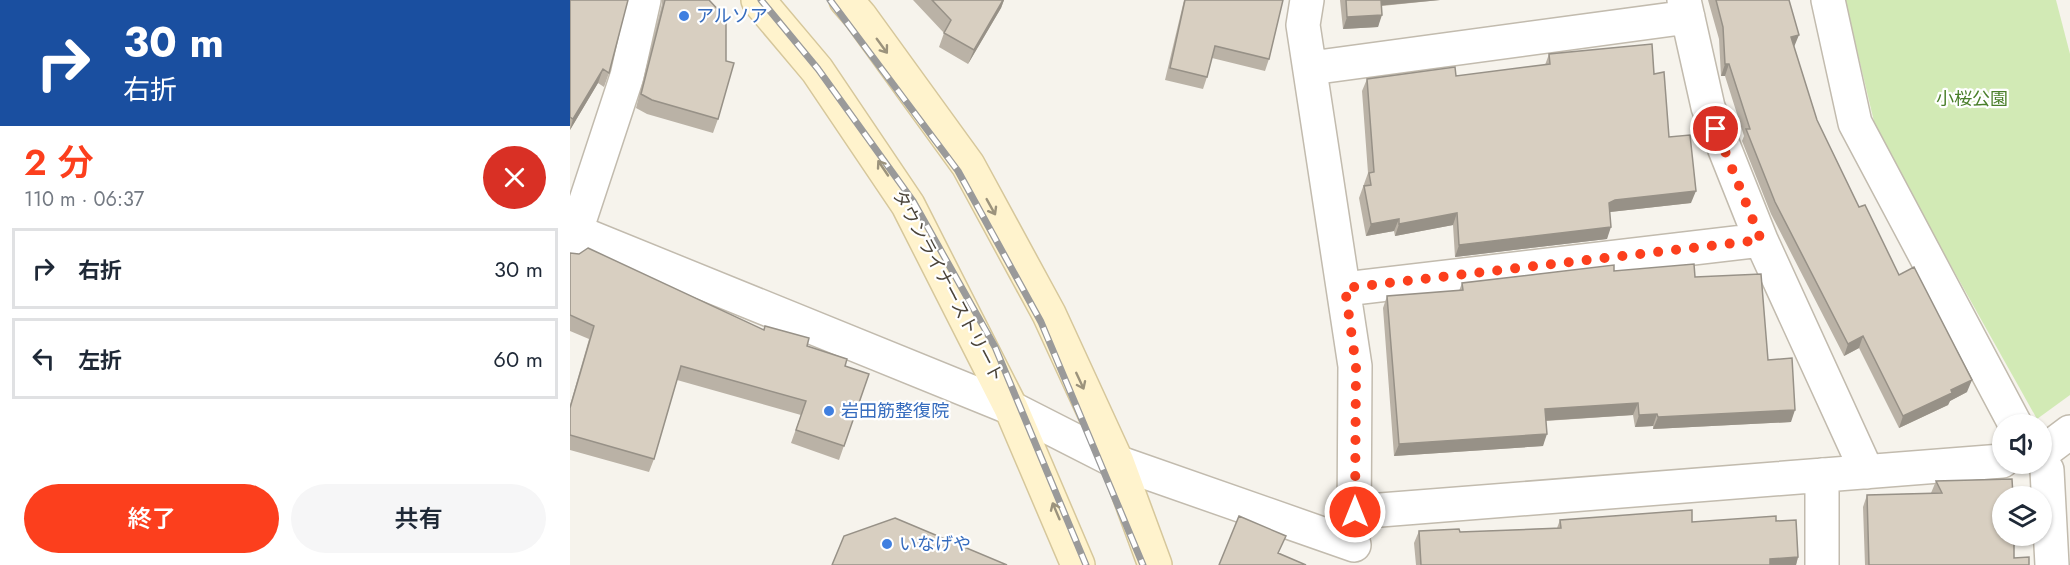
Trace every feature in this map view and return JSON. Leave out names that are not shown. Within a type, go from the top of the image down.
[{"type":"street","points":[[644,0],[627,76],[572,237],[1011,408],[1117,462],[1354,555],[1356,366],[1303,25],[1307,0]]},
{"type":"street","name":"タウンライナーストリート","points":[[758,0],[817,70],[908,205],[1011,408],[1078,565]]},
{"type":"street","points":[[846,0],[968,165],[1049,314],[1117,462],[1155,565]]},
{"type":"street","points":[[1828,0],[1855,123],[2010,414]]},
{"type":"street","points":[[1311,68],[1686,8],[1708,107],[1761,240],[1867,472]]},
{"type":"street","points":[[1345,288],[1761,240]]},
{"type":"street","points":[[2052,465],[2070,432]]},
{"type":"street","points":[[1355,512],[1992,462]]},
{"type":"street","points":[[2049,474],[2052,565]]},
{"type":"street","points":[[1822,475],[1822,565]]},
{"type":"green space","name":"小桜公園","points":[[1845,0],[2056,0],[2070,54],[2070,395],[2044,414],[2034,414],[1877,134]]},
{"type":"building","points":[[570,0],[628,0],[609,73],[603,69],[573,119],[570,117]]},
{"type":"building","points":[[665,0],[709,0],[726,18],[726,61],[734,63],[718,119],[652,100],[641,94]]},
{"type":"building","points":[[932,0],[1003,0],[974,50],[944,33],[951,20]]},
{"type":"building","points":[[1185,0],[1283,0],[1269,59],[1215,46],[1207,77],[1170,68]]},
{"type":"building","points":[[1346,0],[1381,0],[1382,15],[1347,17]]},
{"type":"building","points":[[1716,0],[1789,0],[1799,35],[1791,37],[1817,120],[1859,207],[1865,205],[1899,275],[1914,267],[1972,380],[1951,390],[1952,393],[1903,416],[1863,336],[1848,344],[1775,202],[1746,129],[1750,129],[1729,64],[1725,64],[1723,27]]},
{"type":"building","points":[[1652,44],[1654,74],[1664,72],[1669,137],[1690,135],[1696,191],[1615,200],[1609,203],[1611,227],[1459,245],[1457,213],[1399,224],[1399,219],[1371,224],[1364,186],[1371,185],[1369,173],[1374,172],[1367,79],[1455,67],[1456,76],[1550,64],[1549,54]]},
{"type":"building","points":[[588,248],[764,330],[765,326],[809,338],[807,346],[847,359],[845,366],[869,374],[844,446],[796,430],[806,401],[681,366],[654,459],[570,435],[570,408],[594,326],[570,315],[570,253],[579,254]]},
{"type":"building","points":[[1694,264],[1695,277],[1761,274],[1768,360],[1792,358],[1795,410],[1658,417],[1657,414],[1639,415],[1638,403],[1545,409],[1547,434],[1399,444],[1387,296],[1463,290],[1462,283],[1614,265],[1614,271]]},
{"type":"building","points":[[2012,479],[2012,486],[1992,486],[1992,546],[2014,546],[2014,558],[2029,557],[2029,565],[1869,565],[1867,495],[1942,493],[1936,481]]},
{"type":"building","points":[[1692,510],[1692,522],[1776,516],[1776,521],[1796,520],[1798,557],[1770,559],[1770,565],[1421,565],[1419,531],[1459,529],[1460,532],[1561,528],[1560,520]]},
{"type":"building","points":[[1239,516],[1286,536],[1278,553],[1306,565],[1219,565]]},
{"type":"building","points":[[895,518],[1007,565],[832,565],[844,536]]},
{"type":"railway","points":[[761,0],[818,69],[913,201],[995,347],[1086,565]]},
{"type":"railway","points":[[830,0],[958,171],[1041,322],[1143,565]]},
{"type":"place","name":"アルソア","points":[[684,16]]},
{"type":"place","name":"岩田筋整復院","points":[[829,411]]},
{"type":"place","name":"いなげや","points":[[887,544]]},
{"type":"route","points":[[1355,512],[1356,366],[1345,288],[1761,240],[1716,129]]}]
